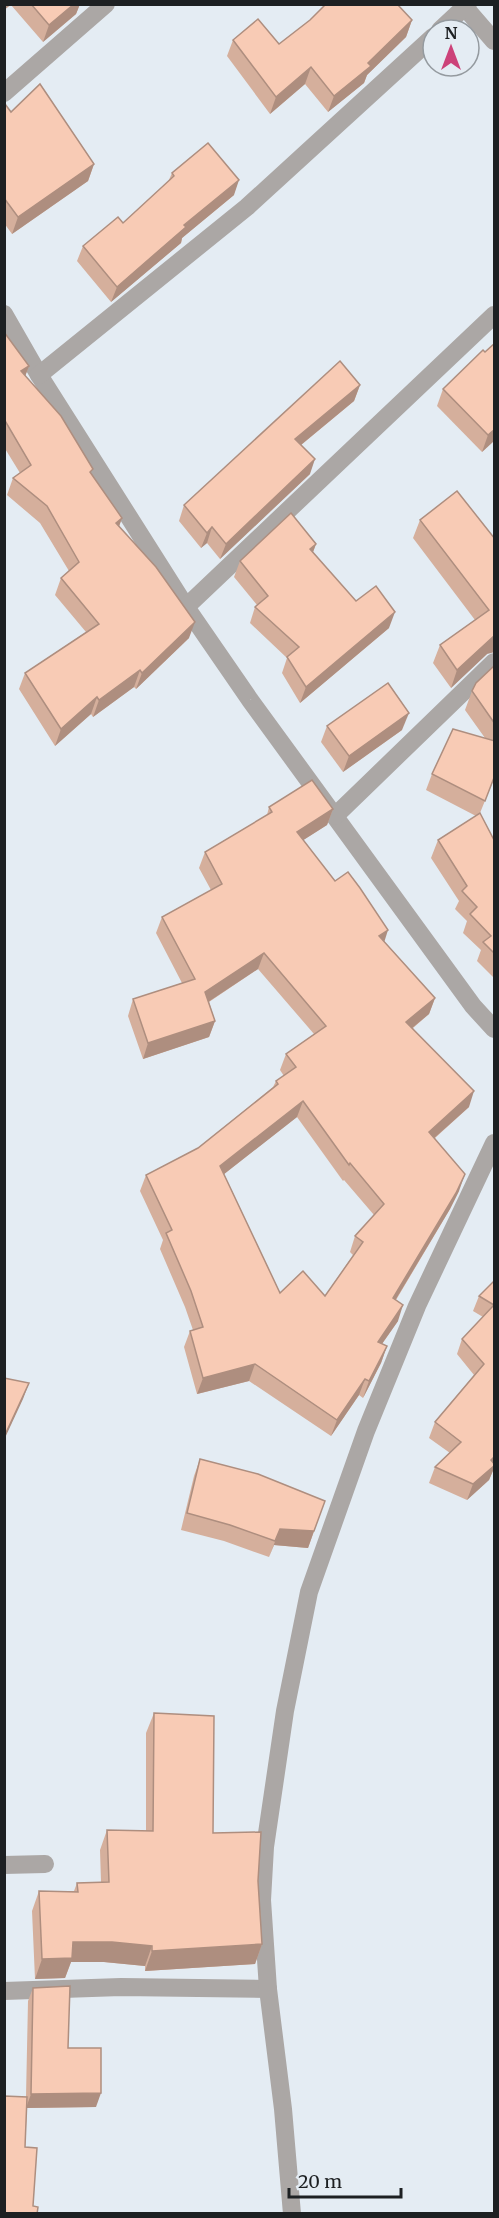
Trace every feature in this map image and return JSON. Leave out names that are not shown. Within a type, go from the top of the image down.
[{"type":"street","points":[[4,93],[106,4]]},
{"type":"street","points":[[452,18],[465,6],[495,41]]},
{"type":"street","points":[[39,375],[247,207],[421,48]]},
{"type":"street","points":[[4,314],[39,375],[186,607],[250,700],[473,1006],[495,1029]]},
{"type":"street","points":[[186,607],[495,315]]},
{"type":"street","points":[[334,816],[495,662]]},
{"type":"street","points":[[292,2214],[283,2109],[268,1989],[262,1900],[265,1847],[285,1711],[309,1592],[366,1431],[417,1306],[495,1143]]},
{"type":"street","points":[[4,1865],[45,1864]]},
{"type":"street","points":[[4,1991],[121,1987],[268,1989]]},
{"type":"building","points":[[31,4],[74,4],[49,25]]},
{"type":"building","points":[[326,4],[397,4],[412,20],[368,63],[371,66],[334,96],[311,67],[276,97],[233,40],[258,19],[279,44],[310,20]]},
{"type":"building","points":[[40,84],[94,164],[18,217],[4,198],[4,105],[11,112]]},
{"type":"building","points":[[208,143],[239,180],[184,225],[186,227],[117,287],[83,246],[118,217],[123,223],[174,176],[172,173]]},
{"type":"building","points":[[4,332],[29,366],[21,371],[61,416],[93,469],[90,472],[122,518],[116,523],[156,567],[195,622],[142,673],[140,670],[99,700],[97,697],[61,729],[25,673],[99,624],[61,578],[79,562],[47,506],[13,478],[31,465],[4,419]]},
{"type":"building","points":[[495,343],[495,429],[488,435],[443,389],[483,350],[485,352]]},
{"type":"building","points":[[340,361],[360,385],[295,439],[315,459],[226,544],[212,527],[207,533],[184,505]]},
{"type":"building","points":[[457,491],[495,539],[495,635],[457,670],[440,645],[489,610],[420,520]]},
{"type":"building","points":[[291,513],[316,544],[310,549],[356,601],[376,586],[395,612],[306,687],[287,657],[299,647],[255,607],[268,596],[240,561]]},
{"type":"building","points":[[495,665],[495,724],[472,691],[476,683]]},
{"type":"building","points":[[388,683],[409,713],[349,756],[327,726]]},
{"type":"building","points":[[453,729],[495,741],[495,775],[485,801],[432,774]]},
{"type":"building","points":[[312,780],[333,809],[297,832],[335,881],[348,872],[360,888],[388,930],[379,936],[435,998],[406,1022],[474,1091],[429,1132],[465,1174],[393,1298],[403,1305],[378,1342],[387,1346],[369,1381],[365,1379],[337,1420],[255,1364],[203,1378],[190,1331],[203,1327],[191,1291],[166,1233],[172,1230],[146,1175],[198,1148],[278,1084],[276,1081],[296,1067],[286,1054],[326,1026],[264,953],[205,992],[215,1021],[148,1043],[133,999],[195,979],[162,917],[222,884],[205,852],[272,812],[269,807]],"holes":[[[303,1101],[349,1165],[350,1163],[384,1204],[355,1236],[363,1242],[325,1296],[303,1271],[280,1293],[220,1166]]]},
{"type":"building","points":[[480,813],[495,842],[495,954],[483,942],[491,936],[470,914],[477,907],[462,891],[467,886],[438,840]]},
{"type":"building","points":[[495,1280],[495,1456],[491,1460],[495,1465],[473,1484],[435,1467],[461,1442],[435,1422],[484,1364],[462,1339],[494,1305],[479,1296]]},
{"type":"building","points":[[4,1378],[29,1383],[4,1437]]},
{"type":"building","points":[[200,1459],[258,1474],[325,1501],[314,1531],[280,1529],[275,1541],[187,1513]]},
{"type":"building","points":[[154,1713],[214,1716],[213,1833],[261,1832],[258,1881],[262,1944],[152,1951],[152,1946],[112,1942],[73,1942],[72,1958],[42,1959],[39,1891],[78,1892],[77,1883],[109,1882],[107,1830],[153,1831]]},
{"type":"building","points":[[70,1986],[68,2048],[101,2048],[101,2093],[31,2094],[33,1988]]},
{"type":"building","points":[[4,2096],[27,2097],[25,2147],[37,2148],[33,2206],[38,2207],[37,2214],[4,2214]]}]
